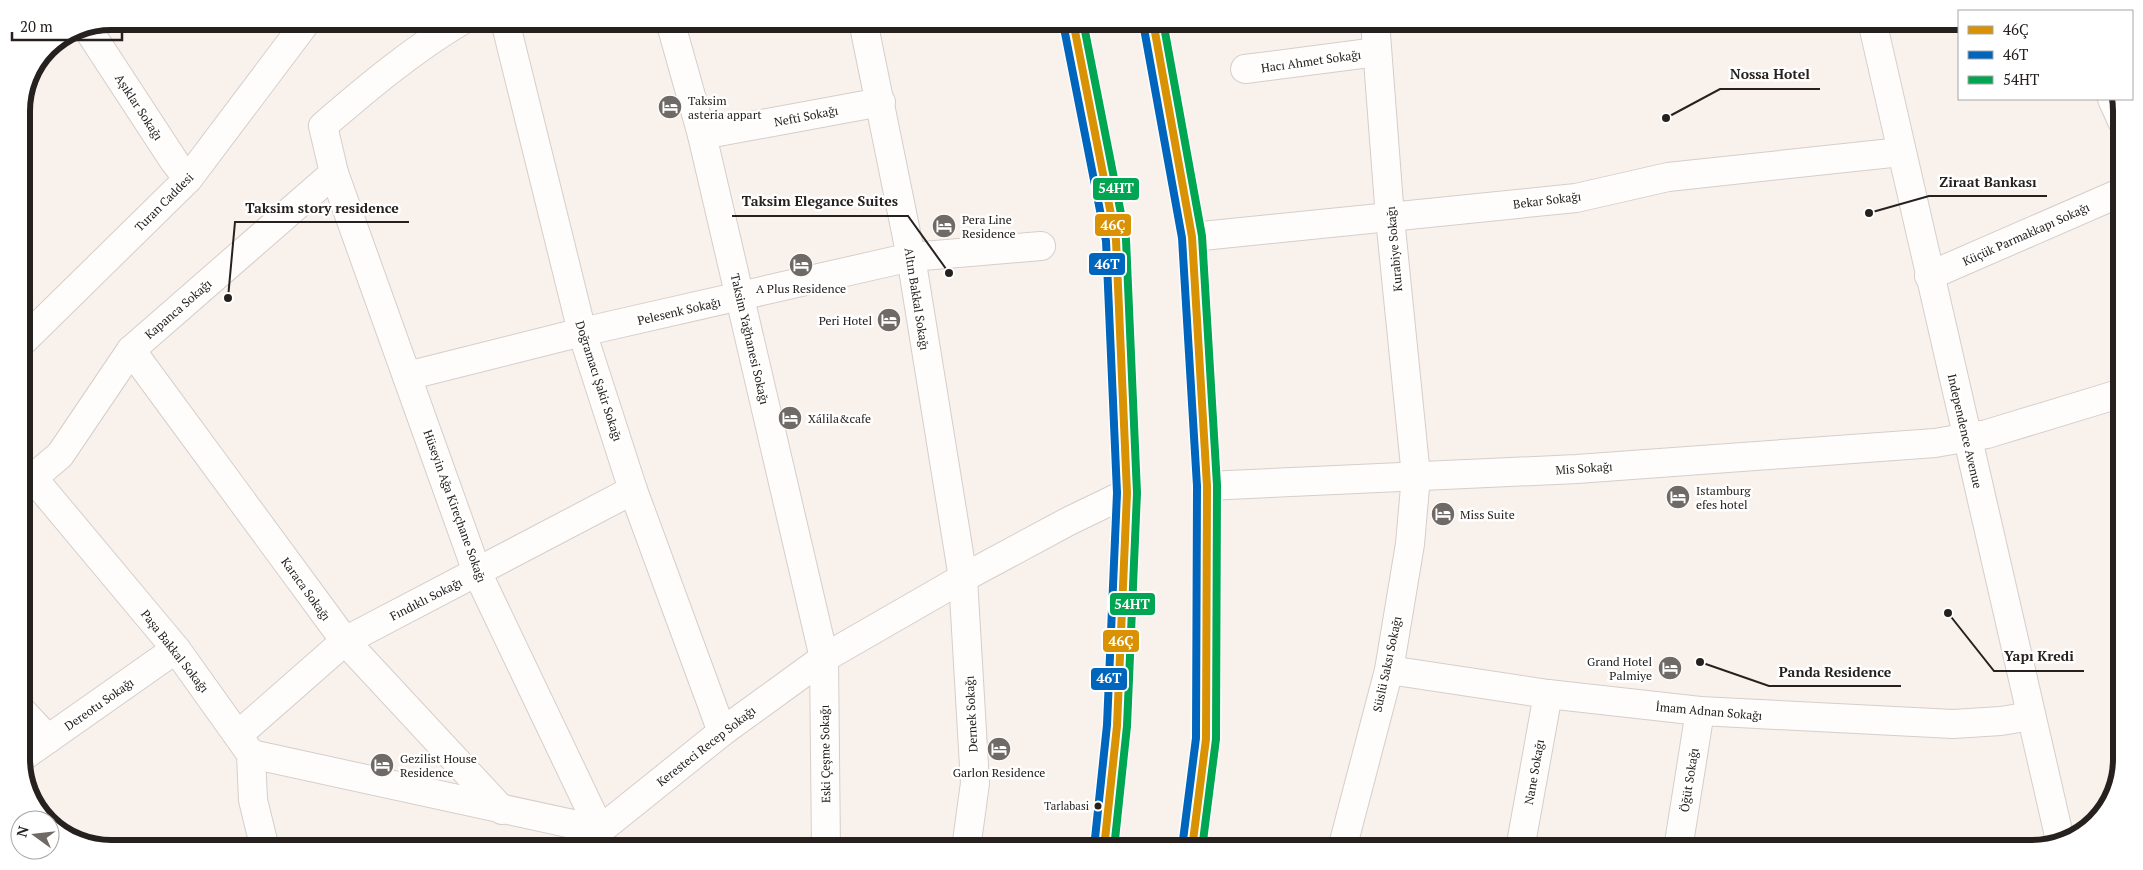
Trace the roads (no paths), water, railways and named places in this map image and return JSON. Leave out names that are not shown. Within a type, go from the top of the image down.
[{"type":"main road","points":[[1075,30],[1116,240],[1127,493],[1116,726],[1105,840]]},
{"type":"main road","points":[[1155,30],[1192,238],[1207,486],[1206,739],[1193,840]]},
{"type":"street","name":"Turan Caddesi","points":[[30,335],[188,179],[300,30]]},
{"type":"street","points":[[334,173],[323,126],[372,83],[446,30]]},
{"type":"street","name":"Doğramacı Şakir Sokağı","points":[[507,30],[582,332],[633,490],[722,732]]},
{"type":"street","name":"Taksim Yağhanesi Sokağı","points":[[673,30],[702,135],[824,658]]},
{"type":"street","name":"Altın Bakkal Sokağı","points":[[866,30],[910,257],[963,578]]},
{"type":"street","name":"Kurabiye Sokağı","points":[[1376,30],[1390,218],[1416,476]]},
{"type":"street","name":"Independence Avenue","points":[[1874,30],[1930,276],[1963,438],[2059,835]]},
{"type":"street","name":"Aşıklar Sokağı","points":[[91,34],[174,161],[188,179]]},
{"type":"street","name":"Hacı Ahmet Sokağı","points":[[1245,70],[1377,52]]},
{"type":"street","name":"Nefti Sokağı","points":[[702,135],[881,102]]},
{"type":"street","name":"Bekar Sokağı","points":[[1192,238],[1576,198],[1668,178],[1901,152]]},
{"type":"street","name":"Kapanca Sokağı","points":[[30,480],[60,455],[131,350],[334,173]]},
{"type":"street","name":"Hüseyin Ağa Kireçhane Sokağı","points":[[334,173],[477,572],[600,839]]},
{"type":"street","name":"Küçük Parmakkapı Sokağı","points":[[1930,276],[2113,196]]},
{"type":"street","name":"Pelesenk Sokağı","points":[[407,376],[582,332],[910,257],[1041,246]]},
{"type":"street","name":"Karaca Sokağı","points":[[131,350],[345,641],[502,810]]},
{"type":"street","name":"Mis Sokağı","points":[[1207,486],[1577,469],[1935,443],[1988,434],[2113,396]]},
{"type":"street","name":"Süslü Saksı Sokağı","points":[[1344,840],[1389,670],[1410,544],[1416,476]]},
{"type":"street","name":"Paşa Bakkal Sokağı","points":[[30,486],[176,649],[245,745]]},
{"type":"street","name":"Fındıklı Sokağı","points":[[245,745],[345,641],[633,490]]},
{"type":"street","name":"Keresteci Recep Sokağı","points":[[600,839],[722,732],[824,658],[963,578],[1069,521],[1127,493]]},
{"type":"street","name":"Dernek Sokağı","points":[[963,578],[975,782],[967,840]]},
{"type":"street","name":"Dereotu Sokağı","points":[[30,752],[176,649]]},
{"type":"street","name":"Eski Çeşme Sokağı","points":[[824,658],[826,840]]},
{"type":"street","name":"İmam Adnan Sokağı","points":[[1389,670],[1548,694],[1700,711],[1953,724],[2001,721],[2031,716]]},
{"type":"street","name":"Nane Sokağı","points":[[1522,840],[1548,694]]},
{"type":"street","name":"Öğüt Sokağı","points":[[1679,840],[1700,711]]},
{"type":"street","points":[[30,719],[48,739]]},
{"type":"street","points":[[263,840],[253,800],[245,745],[502,810],[600,839]]},
{"type":"place","name":"Taksim asteria appart","points":[[670,107]]},
{"type":"place","name":"Nossa Hotel","points":[[1666,118]]},
{"type":"place","name":"Ziraat Bankası","points":[[1869,213]]},
{"type":"place","name":"Pera Line Residence","points":[[944,226]]},
{"type":"place","name":"A Plus Residence","points":[[801,265]]},
{"type":"place","name":"Taksim Elegance Suites","points":[[949,273]]},
{"type":"place","name":"Taksim story residence","points":[[228,298]]},
{"type":"place","name":"Peri Hotel","points":[[889,320]]},
{"type":"place","name":"Xálila&cafe","points":[[790,418]]},
{"type":"place","name":"Istamburg efes hotel","points":[[1678,497]]},
{"type":"place","name":"Miss Suite","points":[[1443,514]]},
{"type":"place","name":"Yapı Kredi","points":[[1948,613]]},
{"type":"place","name":"Panda Residence","points":[[1700,662]]},
{"type":"place","name":"Grand Hotel Palmiye","points":[[1670,668]]},
{"type":"place","name":"Garlon Residence","points":[[999,749]]},
{"type":"place","name":"Gezilist House Residence","points":[[382,765]]},
{"type":"place","name":"Tarlabasi","points":[[1098,806]]}]
